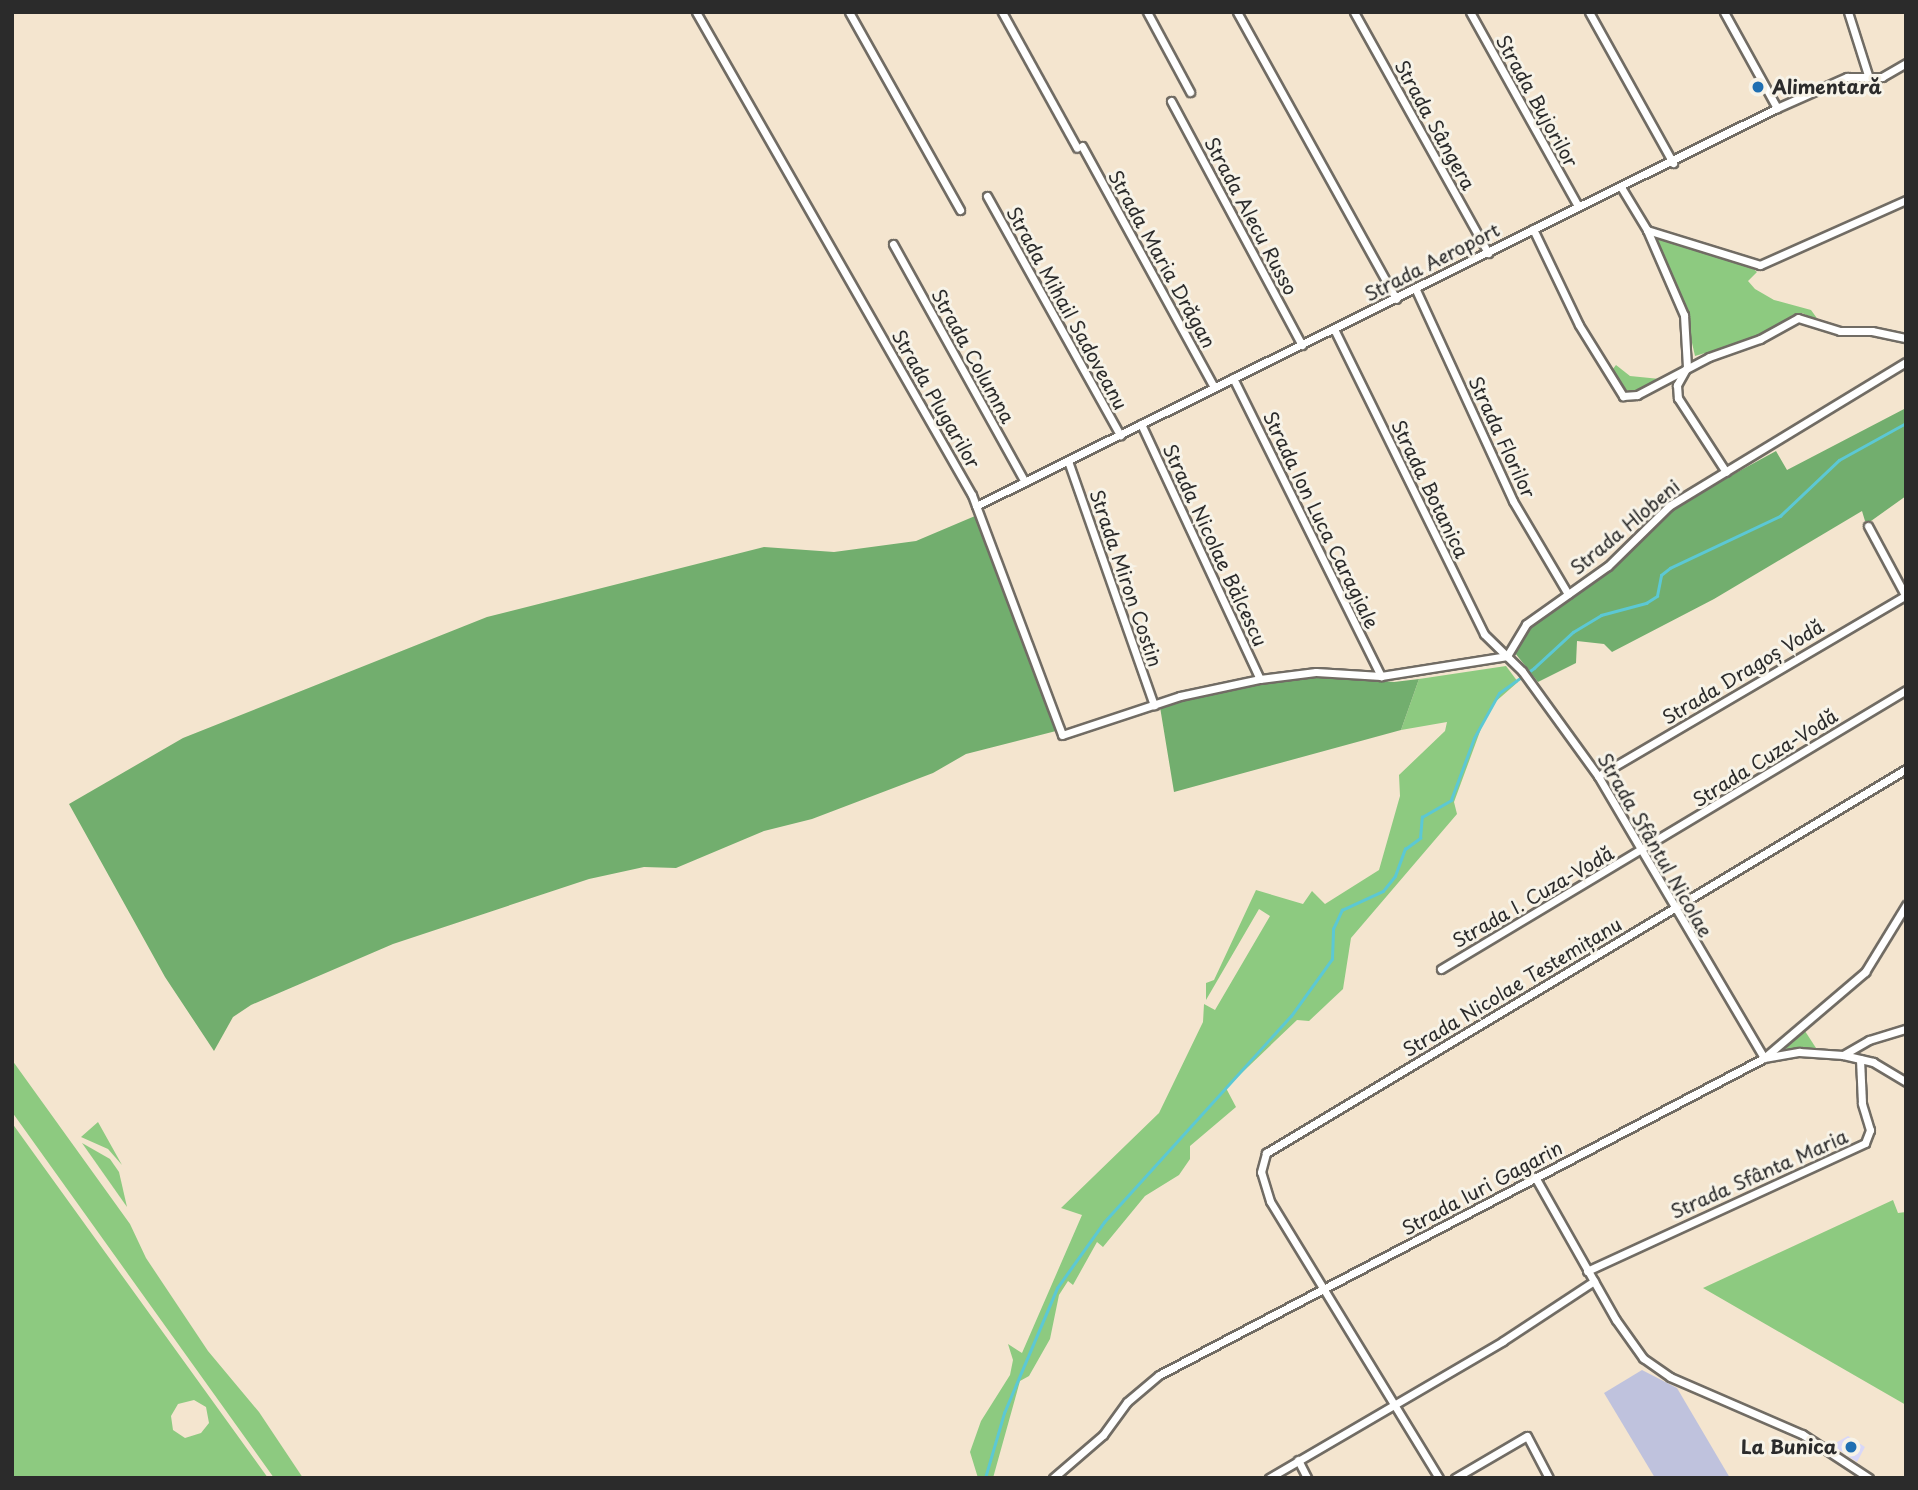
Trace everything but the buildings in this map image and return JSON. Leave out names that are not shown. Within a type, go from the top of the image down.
[{"type":"street","name":"Strada Plugarilor","points":[[696,12],[754,121],[923,405],[975,506],[1062,736],[1154,705]]},
{"type":"street","points":[[849,12],[960,210]]},
{"type":"street","name":"Strada Maria Drăgan","points":[[1002,12],[1214,387]]},
{"type":"street","points":[[1147,12],[1190,92]]},
{"type":"street","points":[[1237,12],[1396,299]]},
{"type":"street","name":"Strada Sângera","points":[[1354,12],[1488,253]]},
{"type":"street","name":"Strada Bujorilor","points":[[1469,12],[1578,206]]},
{"type":"street","points":[[1589,12],[1673,163]]},
{"type":"street","points":[[1724,12],[1777,108]]},
{"type":"street","points":[[1848,12],[1868,75]]},
{"type":"street","name":"Strada Aeroport","points":[[975,506],[1396,299],[1578,206],[1673,163],[1777,108],[1847,77],[1882,77],[1906,62]]},
{"type":"street","name":"Strada Alecu Russo","points":[[1171,102],[1302,345]]},
{"type":"street","points":[[1621,187],[1647,230],[1684,315],[1687,367],[1677,385],[1678,398],[1726,472]]},
{"type":"street","name":"Strada Mihail Sadoveanu","points":[[987,196],[1120,435]]},
{"type":"street","points":[[1647,230],[1759,265],[1906,200]]},
{"type":"street","points":[[1533,229],[1578,325],[1623,396],[1646,391],[1687,367],[1760,340],[1798,317],[1840,331],[1872,331],[1906,338]]},
{"type":"street","name":"Strada Columna","points":[[893,244],[1026,482]]},
{"type":"street","name":"Strada Florilor","points":[[1416,289],[1513,501],[1568,594]]},
{"type":"street","name":"Strada Botanica","points":[[1334,328],[1485,634],[1507,656]]},
{"type":"street","name":"Strada Hlobeni","points":[[1507,656],[1526,624],[1608,566],[1669,506],[1906,362]]},
{"type":"street","name":"Strada Ion Luca Caragiale","points":[[1233,379],[1381,676]]},
{"type":"street","name":"Strada Nicolae Bălcescu","points":[[1141,424],[1260,679]]},
{"type":"street","name":"Strada Miron Costin","points":[[1068,461],[1154,705]]},
{"type":"street","points":[[1868,526],[1905,596]]},
{"type":"street","name":"Strada Dragoș Vodă","points":[[1598,776],[1905,596]]},
{"type":"street","points":[[1154,705],[1260,679],[1316,672],[1381,676],[1507,656]]},
{"type":"street","name":"Strada Sfântul Nicolae","points":[[1507,656],[1529,679],[1598,776],[1673,909],[1764,1058]]},
{"type":"street","name":"Strada Cuza-Vodă","points":[[1641,852],[1906,690]]},
{"type":"street","name":"Strada Nicolae Testemițanu","points":[[1439,1478],[1325,1287],[1270,1201],[1261,1172],[1266,1153],[1906,769]]},
{"type":"street","name":"Strada I. Cuza-Vodă","points":[[1441,969],[1641,852]]},
{"type":"street","name":"Strada Iuri Gagarin","points":[[1053,1478],[1103,1435],[1127,1402],[1159,1375],[1764,1058],[1865,972],[1906,905]]},
{"type":"street","points":[[1843,1055],[1869,1040],[1906,1028]]},
{"type":"street","points":[[1764,1058],[1799,1052],[1843,1055],[1860,1059],[1906,1082]]},
{"type":"street","name":"Strada Sfânta Maria","points":[[1587,1270],[1865,1143],[1870,1130],[1862,1103],[1860,1059]]},
{"type":"street","points":[[1535,1177],[1631,1344],[1655,1368],[1802,1434],[1869,1478]]},
{"type":"street","points":[[1269,1478],[1594,1281]]},
{"type":"street","points":[[1455,1478],[1527,1436],[1549,1478]]},
{"type":"street","points":[[1298,1460],[1307,1478]]},
{"type":"shaded area","points":[[1642,1370],[1677,1388],[1730,1478],[1655,1478],[1604,1393]]},
{"type":"shaded area","points":[[1848,1436],[1865,1447],[1857,1462],[1832,1445]]},
{"type":"green space","points":[[1654,237],[1750,266],[1757,272],[1748,281],[1755,289],[1774,300],[1811,310],[1819,321],[1802,313],[1793,315],[1756,338],[1695,356],[1685,312]]},
{"type":"green space","points":[[1616,365],[1630,376],[1660,379],[1634,392],[1625,390],[1609,374]]},
{"type":"green space","points":[[1906,408],[1906,496],[1871,521],[1865,521],[1862,511],[1714,599],[1612,652],[1604,644],[1577,641],[1576,663],[1538,682],[1515,653],[1535,622],[1605,574],[1677,505],[1776,451],[1787,470]]},
{"type":"green space","points":[[975,516],[1056,731],[966,754],[933,773],[812,819],[764,831],[676,868],[644,867],[589,879],[393,944],[251,1005],[233,1017],[214,1051],[165,977],[69,804],[183,738],[487,617],[764,547],[834,552],[916,541]]},
{"type":"green space","points":[[1506,666],[1518,682],[1494,703],[1482,726],[1454,802],[1457,814],[1351,938],[1343,989],[1309,1021],[1297,1020],[1226,1088],[1236,1107],[1190,1146],[1190,1159],[1179,1175],[1145,1196],[1103,1247],[1097,1242],[1073,1285],[1068,1281],[1059,1295],[1050,1339],[1029,1376],[1020,1381],[993,1478],[978,1478],[970,1452],[981,1421],[1010,1375],[1013,1360],[1008,1344],[1022,1353],[1082,1215],[1061,1208],[1159,1113],[1203,1022],[1204,1004],[1215,1010],[1270,916],[1259,909],[1206,1000],[1206,983],[1214,980],[1256,890],[1303,904],[1312,891],[1325,904],[1379,870],[1400,796],[1399,775],[1445,731],[1447,722],[1401,730],[1419,679]]},
{"type":"green space","points":[[1318,674],[1394,682],[1419,679],[1401,730],[1174,792],[1160,707],[1258,682]]},
{"type":"green space","points":[[1803,1028],[1816,1048],[1786,1049],[1784,1044]]},
{"type":"green space","points":[[12,1060],[130,1224],[146,1258],[208,1351],[259,1412],[303,1478],[274,1478],[12,1112]]},
{"type":"green space","points":[[98,1122],[122,1165],[108,1149],[81,1137]]},
{"type":"green space","points":[[12,1123],[268,1478],[12,1478]],"holes":[[[194,1400],[206,1407],[209,1423],[201,1433],[185,1438],[173,1430],[171,1416],[178,1404]]]},
{"type":"green space","points":[[82,1143],[110,1159],[119,1172],[127,1207]]},
{"type":"green space","points":[[1893,1200],[1898,1213],[1906,1212],[1906,1405],[1703,1288]]},
{"type":"waterway","points":[[985,1478],[1004,1413],[1057,1288],[1104,1222],[1291,1016],[1332,959],[1333,929],[1342,910],[1383,891],[1395,876],[1405,849],[1420,838],[1422,817],[1451,800],[1474,738],[1499,693],[1534,668],[1573,632],[1601,615],[1646,603],[1657,596],[1661,575],[1670,568],[1780,516],[1839,460],[1906,423]]},
{"type":"place","name":"Alimentară","points":[[1758,87]]},
{"type":"place","name":"La Bunica","points":[[1851,1447]]}]
